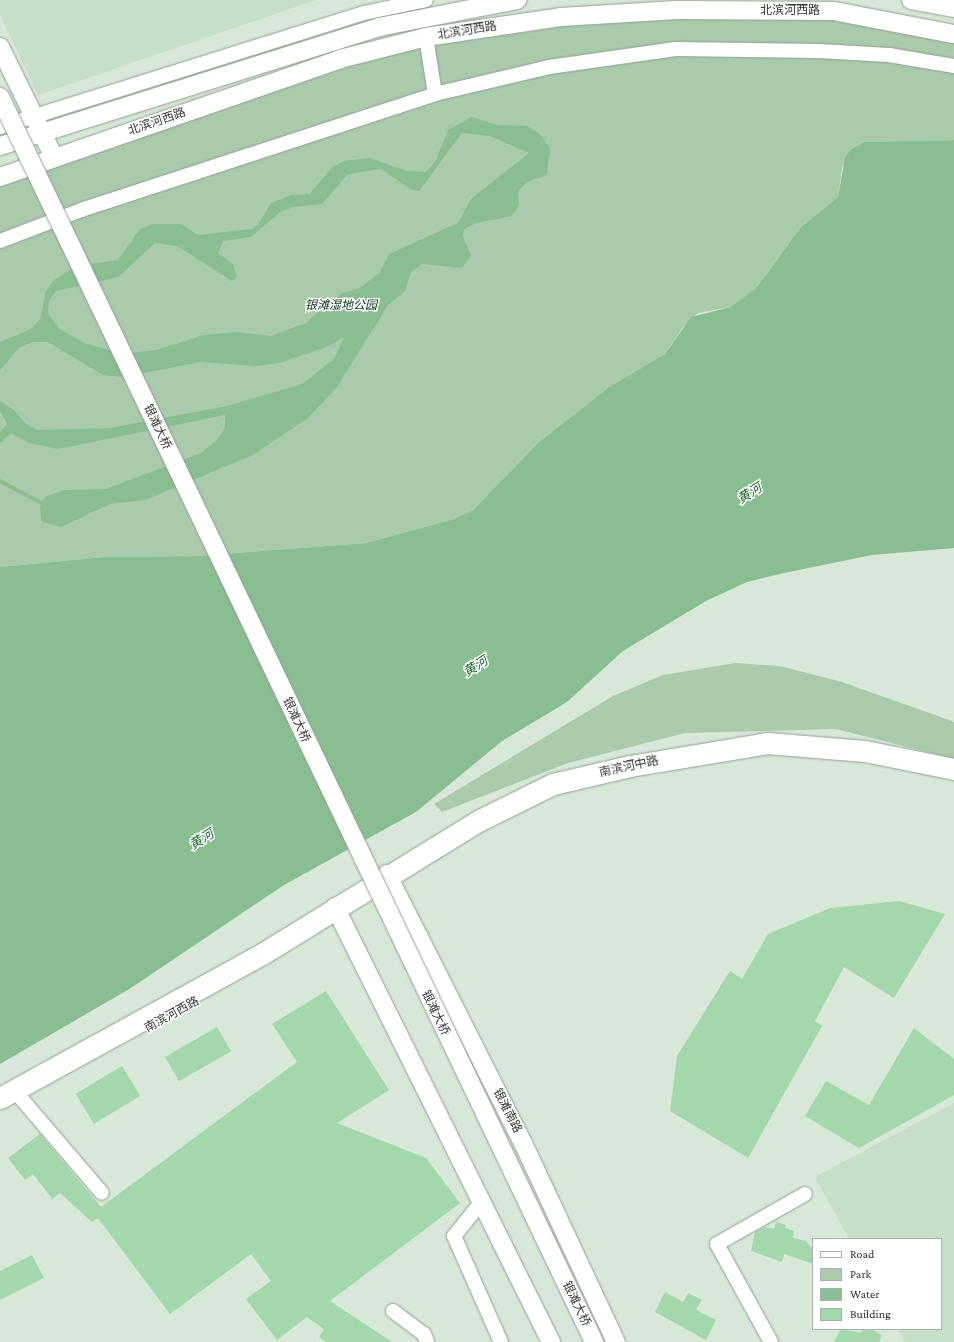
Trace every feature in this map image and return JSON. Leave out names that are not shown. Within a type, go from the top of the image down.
[{"type":"highway","name":"南滨河中路","points":[[338,912],[478,821],[553,784],[630,766],[767,744],[865,751],[954,769]]},
{"type":"highway","name":"南滨河中路","points":[[390,879],[482,831],[524,812],[552,800],[632,775],[766,756],[865,762],[954,781]]},
{"type":"highway","name":"南滨河西路","points":[[0,1108],[12,1095],[338,912]]},
{"type":"main road","name":"北滨河西路","points":[[0,146],[41,131],[379,26],[516,0]]},
{"type":"main road","points":[[911,0],[954,8]]},
{"type":"main road","name":"北滨河西路","points":[[0,177],[340,59],[426,38],[562,17],[677,10],[834,12],[954,34]]},
{"type":"main road","points":[[0,46],[54,157]]},
{"type":"main road","name":"银滩大桥","points":[[0,97],[594,1342]]},
{"type":"main road","name":"银滩大桥","points":[[0,124],[581,1342]]},
{"type":"main road","name":"银滩南路","points":[[390,879],[523,1143],[616,1342]]},
{"type":"main road","points":[[338,912],[480,1204],[551,1342]]},
{"type":"street","points":[[0,127],[33,115],[364,13],[426,0]]},
{"type":"street","points":[[426,38],[436,94]]},
{"type":"street","points":[[0,241],[81,210],[436,94],[549,67],[676,49],[819,51],[889,55],[954,66]]},
{"type":"street","points":[[12,1095],[102,1193]]},
{"type":"street","points":[[771,1342],[717,1244],[805,1194]]},
{"type":"street","points":[[480,1204],[454,1236],[501,1342]]},
{"type":"street","points":[[394,1311],[424,1334],[427,1342]]},
{"type":"shaded area","points":[[0,0],[316,0],[38,95],[0,15]]},
{"type":"shaded area","points":[[954,1103],[954,1342],[905,1342],[899,1330],[942,1330],[942,1238],[848,1238],[815,1177]]},
{"type":"green space","name":"银滩湿地公园","points":[[820,11],[954,38],[954,140],[864,142],[851,149],[842,168],[838,197],[801,227],[757,287],[731,307],[698,313],[683,327],[665,354],[609,387],[539,442],[473,510],[454,519],[366,543],[197,556],[105,557],[0,567],[0,176],[340,59],[561,17]]},
{"type":"green space","points":[[735,663],[780,666],[842,682],[954,722],[954,759],[836,729],[685,733],[568,763],[442,812],[434,804],[613,696],[663,675]]},
{"type":"water","points":[[472,117],[497,125],[527,126],[540,134],[550,149],[547,175],[527,182],[518,191],[519,205],[512,216],[476,223],[464,229],[463,236],[471,256],[462,268],[422,264],[411,272],[405,291],[388,305],[337,387],[308,418],[253,455],[145,500],[110,504],[61,527],[41,521],[40,507],[45,497],[64,490],[106,489],[201,453],[217,440],[225,427],[225,415],[58,449],[29,443],[11,433],[0,443],[0,432],[7,424],[0,411],[0,401],[13,409],[26,424],[38,430],[110,428],[227,406],[302,384],[335,358],[344,337],[327,347],[279,363],[257,366],[200,362],[124,377],[103,375],[48,342],[33,342],[19,348],[0,370],[0,342],[31,329],[40,319],[46,291],[54,280],[77,266],[118,260],[140,229],[153,224],[181,224],[198,235],[252,229],[258,225],[271,203],[291,195],[310,194],[332,167],[344,161],[370,158],[407,171],[426,172],[435,162],[448,130]],"holes":[[[462,133],[490,136],[529,153],[471,199],[458,223],[389,254],[380,272],[360,288],[340,294],[333,305],[326,305],[306,323],[271,336],[237,332],[204,335],[156,350],[123,354],[84,343],[60,329],[48,314],[49,301],[56,291],[118,277],[155,243],[177,246],[232,281],[237,277],[233,264],[218,253],[223,241],[251,237],[280,212],[293,207],[322,204],[347,175],[354,173],[381,169],[412,190],[419,191]]]},
{"type":"water","name":"黄河","points":[[954,140],[954,548],[872,555],[784,573],[747,582],[706,601],[623,651],[567,702],[502,741],[416,812],[284,885],[131,988],[0,1064],[0,567],[105,557],[197,556],[366,543],[454,519],[473,510],[539,442],[609,387],[665,354],[691,317],[731,307],[757,287],[801,227],[838,197],[845,158],[851,149],[864,142]]},
{"type":"building","points":[[899,901],[945,914],[894,998],[844,967],[815,1021],[822,1026],[748,1158],[670,1111],[677,1056],[730,971],[742,979],[768,934],[830,908]]},
{"type":"building","points":[[326,991],[389,1090],[337,1123],[426,1158],[460,1203],[330,1301],[392,1342],[326,1342],[319,1337],[324,1329],[307,1317],[277,1340],[246,1299],[271,1281],[251,1254],[170,1314],[98,1218],[92,1222],[60,1193],[52,1199],[33,1174],[25,1180],[8,1158],[40,1134],[101,1207],[297,1062],[272,1024]]},
{"type":"building","points":[[217,1027],[231,1051],[179,1081],[165,1057]]},
{"type":"building","points":[[914,1028],[954,1059],[954,1095],[859,1148],[805,1116],[826,1081],[869,1105]]},
{"type":"building","points":[[122,1066],[140,1096],[94,1124],[76,1094]]},
{"type":"building","points":[[776,1222],[786,1225],[785,1228],[794,1231],[793,1238],[806,1241],[812,1248],[812,1264],[784,1254],[782,1262],[751,1251],[755,1232],[765,1227],[774,1229]]},
{"type":"building","points":[[32,1255],[44,1278],[0,1300],[0,1271]]},
{"type":"building","points":[[665,1292],[683,1302],[688,1293],[702,1300],[696,1310],[716,1320],[706,1340],[655,1312]]},
{"type":"building","points":[[840,1330],[861,1333],[862,1330],[873,1330],[882,1335],[879,1342],[834,1342]]},
{"type":"waterway","points":[[0,481],[42,503]]}]
